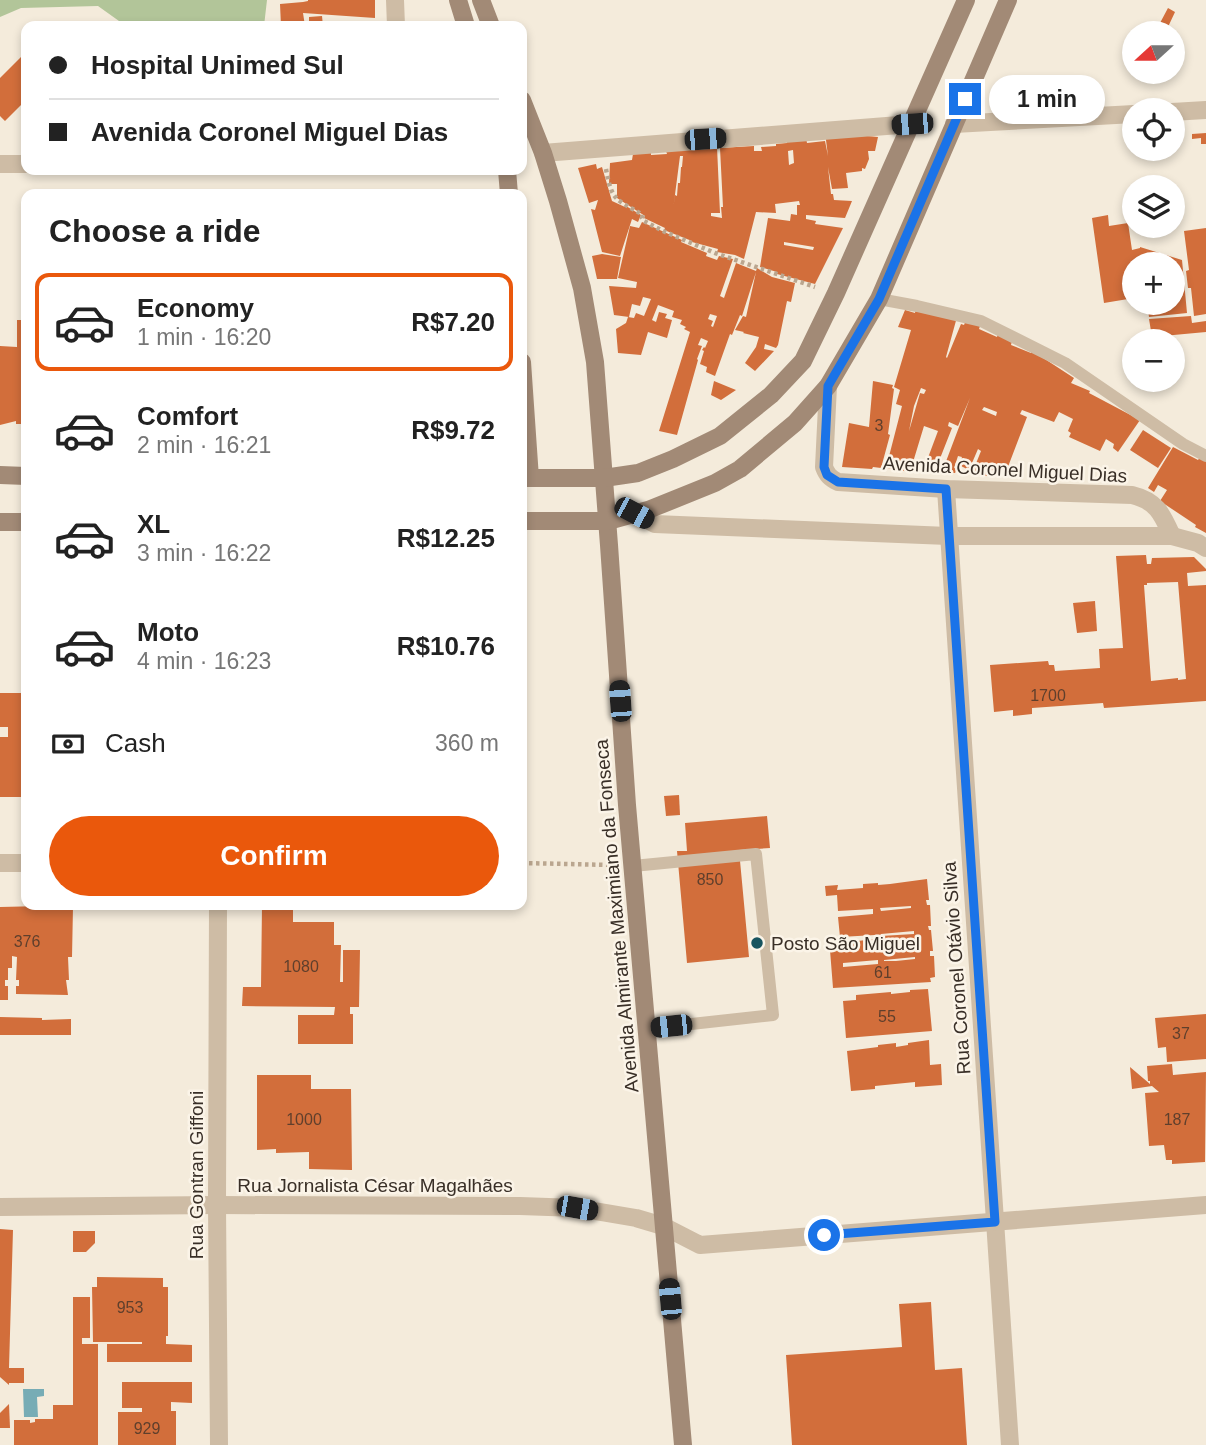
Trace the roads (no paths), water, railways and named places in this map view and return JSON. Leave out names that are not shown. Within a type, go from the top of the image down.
[{"type":"main road","points":[[458,0],[464,21]]},
{"type":"main road","points":[[481,0],[489,21]]},
{"type":"main road","points":[[527,478],[604,478],[638,472],[673,459],[720,436],[771,395],[803,361],[966,0]]},
{"type":"main road","name":"Avenida Coronel Miguel Dias","points":[[527,522],[608,521],[648,510],[715,483],[740,469],[795,423],[828,386],[879,299],[1008,0]]},
{"type":"main road","name":"Avenida Almirante Maximiano da Fonseca","points":[[527,113],[543,153],[582,288],[595,362],[646,1029],[683,1445]]},
{"type":"main road","points":[[0,475],[21,475]]},
{"type":"main road","points":[[0,522],[21,522]]},
{"type":"street","points":[[395,0],[396,21]]},
{"type":"street","points":[[1185,111],[1206,110]]},
{"type":"street","points":[[954,124],[1122,115]]},
{"type":"street","points":[[543,153],[912,124]]},
{"type":"street","points":[[0,164],[21,164]]},
{"type":"street","name":"Avenida Coronel Miguel Dias","points":[[828,386],[824,467],[827,475],[838,482],[946,489],[1132,495],[1146,498],[1162,514],[1172,536]]},
{"type":"street","name":"Rua Coronel Otávio Silva","points":[[946,489],[1010,1445]]},
{"type":"street","points":[[634,513],[655,524],[948,536],[1172,536],[1198,542],[1206,548]]},
{"type":"street","points":[[0,863],[21,863]]},
{"type":"street","name":"Rua Gontran Giffoni","points":[[218,910],[219,1445]]},
{"type":"street","name":"Rua Jornalista César Magalhães","points":[[0,1208],[217,1205],[577,1208],[636,1218],[663,1226],[700,1245],[1206,1205]]},
{"type":"lane","points":[[879,299],[981,321],[1065,363],[1183,444],[1206,456]]},
{"type":"lane","points":[[633,866],[756,854],[773,1015],[646,1029]]},
{"type":"water","points":[[23,1389],[44,1389],[44,1396],[37,1397],[38,1417],[24,1417]]},
{"type":"place","name":"Posto São Miguel","points":[[757,943]]}]
